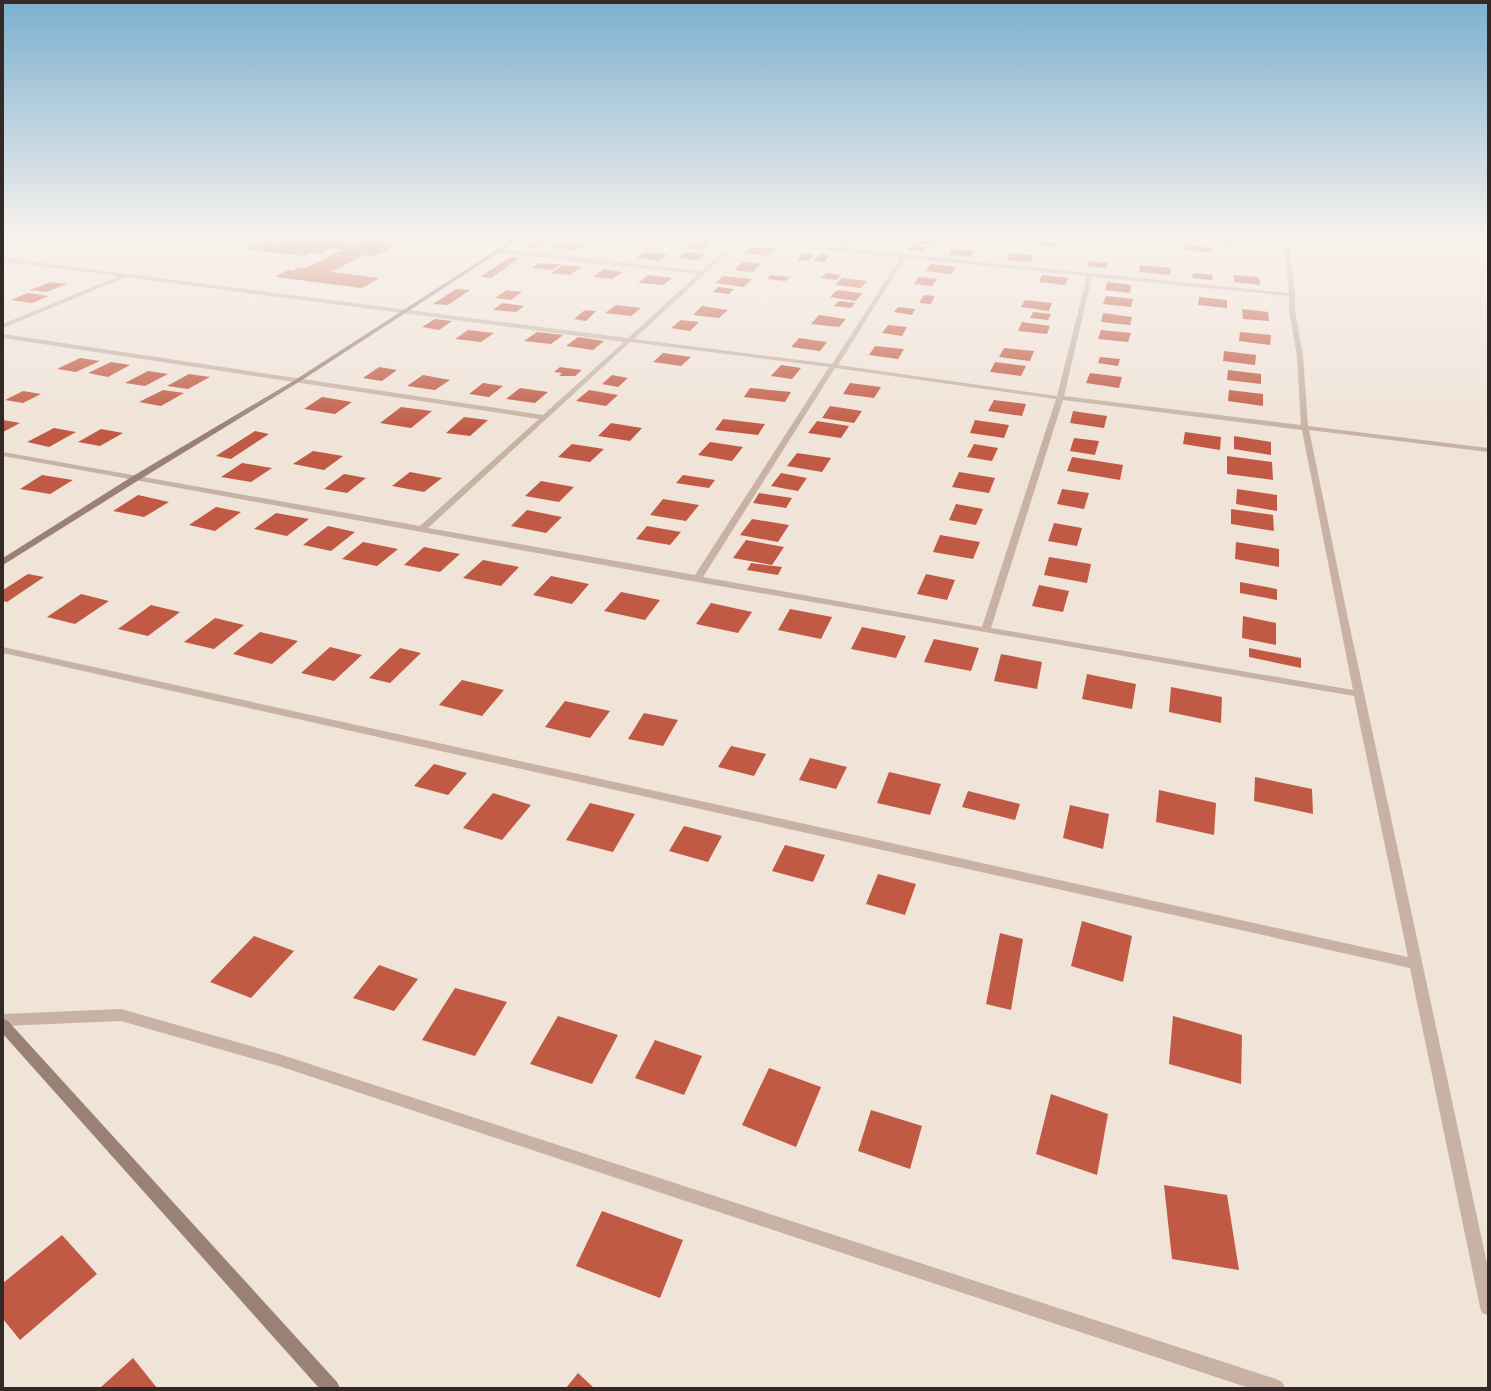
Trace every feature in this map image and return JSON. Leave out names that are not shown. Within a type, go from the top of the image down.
[{"type":"street","points":[[3,326],[63,301]]},
{"type":"street","points":[[319,301],[834,366],[1060,398],[1488,450]]},
{"type":"street","points":[[3,562],[136,478],[297,381],[420,301]]},
{"type":"street","points":[[422,529],[671,301]]},
{"type":"street","points":[[697,578],[875,301]]},
{"type":"street","points":[[986,630],[1060,398],[1084,301]]},
{"type":"street","points":[[1292,301],[1292,312],[1300,356],[1305,427],[1342,614],[1488,1307]]},
{"type":"street","points":[[3,336],[543,417]]},
{"type":"street","points":[[3,454],[986,630],[1360,694]]},
{"type":"street","points":[[3,650],[1415,964]]},
{"type":"street","points":[[3,1020],[121,1015],[271,1058],[1276,1388]]},
{"type":"street","points":[[3,1025],[331,1388]]},
{"type":"building","points":[[17,301],[37,301],[32,303]]},
{"type":"building","points":[[438,301],[454,301],[448,305],[433,304]]},
{"type":"building","points":[[839,301],[855,303],[851,308],[834,306]]},
{"type":"building","points":[[920,301],[933,301],[931,304],[919,303]]},
{"type":"building","points":[[1024,301],[1052,303],[1049,311],[1021,307]]},
{"type":"building","points":[[1104,301],[1133,301],[1131,307],[1103,304]]},
{"type":"building","points":[[1199,301],[1227,301],[1227,308],[1198,305]]},
{"type":"building","points":[[502,303],[524,306],[516,312],[493,310]]},
{"type":"building","points":[[616,305],[641,308],[631,316],[605,313]]},
{"type":"building","points":[[702,306],[728,310],[719,318],[693,315]]},
{"type":"building","points":[[898,307],[915,309],[912,315],[894,312]]},
{"type":"building","points":[[1242,309],[1268,312],[1269,321],[1243,319]]},
{"type":"building","points":[[585,310],[596,311],[586,321],[574,319]]},
{"type":"building","points":[[1033,312],[1051,314],[1048,320],[1030,318]]},
{"type":"building","points":[[1103,313],[1132,317],[1130,325],[1101,322]]},
{"type":"building","points":[[819,315],[846,319],[839,327],[811,324]]},
{"type":"building","points":[[435,319],[452,321],[439,330],[422,327]]},
{"type":"building","points":[[681,320],[699,322],[690,331],[671,328]]},
{"type":"building","points":[[1022,322],[1050,326],[1047,334],[1018,331]]},
{"type":"building","points":[[888,325],[907,327],[902,336],[882,333]]},
{"type":"building","points":[[468,330],[494,333],[481,342],[455,339]]},
{"type":"building","points":[[1101,330],[1131,333],[1128,342],[1098,339]]},
{"type":"building","points":[[537,332],[563,335],[551,344],[524,341]]},
{"type":"building","points":[[1240,332],[1271,335],[1270,345],[1239,341]]},
{"type":"building","points":[[578,337],[604,341],[593,350],[566,346]]},
{"type":"building","points":[[799,338],[827,342],[820,351],[791,347]]},
{"type":"building","points":[[875,346],[904,349],[898,359],[869,355]]},
{"type":"building","points":[[1004,348],[1034,351],[1030,361],[999,357]]},
{"type":"building","points":[[1224,351],[1256,355],[1255,365],[1223,361]]},
{"type":"building","points":[[663,353],[691,357],[681,366],[653,362]]},
{"type":"building","points":[[1100,357],[1120,359],[1118,366],[1098,363]]},
{"type":"building","points":[[80,358],[100,361],[76,372],[57,369]]},
{"type":"building","points":[[111,362],[130,365],[108,377],[88,373]]},
{"type":"building","points":[[995,362],[1026,366],[1021,376],[990,372]]},
{"type":"building","points":[[781,365],[801,368],[792,379],[771,376]]},
{"type":"building","points":[[379,367],[397,370],[382,381],[363,378]]},
{"type":"building","points":[[560,367],[582,370],[575,376],[559,376],[562,373],[554,372]]},
{"type":"building","points":[[1228,370],[1261,374],[1261,384],[1227,380]]},
{"type":"building","points":[[148,371],[168,374],[145,386],[125,383]]},
{"type":"building","points":[[1090,373],[1122,377],[1119,388],[1086,383]]},
{"type":"building","points":[[189,374],[210,377],[188,389],[167,386]]},
{"type":"building","points":[[423,375],[450,380],[435,390],[407,386]]},
{"type":"building","points":[[612,375],[628,378],[618,387],[602,384]]},
{"type":"building","points":[[483,383],[503,386],[489,397],[469,394]]},
{"type":"building","points":[[850,383],[881,387],[874,398],[843,394]]},
{"type":"building","points":[[520,388],[548,392],[535,403],[506,399]]},
{"type":"building","points":[[750,388],[791,392],[785,402],[744,397]]},
{"type":"building","points":[[163,390],[184,393],[161,406],[139,402]]},
{"type":"building","points":[[589,390],[618,395],[606,406],[576,401]]},
{"type":"building","points":[[1229,390],[1263,394],[1263,406],[1228,401]]},
{"type":"building","points":[[23,391],[41,394],[23,403],[5,400]]},
{"type":"building","points":[[322,397],[352,402],[335,414],[304,409]]},
{"type":"building","points":[[994,400],[1026,404],[1022,416],[988,411]]},
{"type":"building","points":[[830,406],[862,411],[854,423],[822,418]]},
{"type":"building","points":[[401,407],[432,411],[411,428],[380,423]]},
{"type":"building","points":[[1073,411],[1107,416],[1104,428],[1070,423]]},
{"type":"building","points":[[464,417],[488,420],[470,436],[446,433]]},
{"type":"building","points":[[723,419],[765,424],[758,435],[715,430]]},
{"type":"building","points":[[3,420],[20,423],[3,432]]},
{"type":"building","points":[[975,420],[1009,425],[1004,438],[970,433]]},
{"type":"building","points":[[817,421],[849,426],[841,438],[808,433]]},
{"type":"building","points":[[611,423],[642,428],[630,441],[598,436]]},
{"type":"building","points":[[54,428],[76,432],[49,447],[27,442]]},
{"type":"building","points":[[101,429],[123,433],[100,446],[78,442]]},
{"type":"building","points":[[255,431],[269,434],[231,459],[216,456]]},
{"type":"building","points":[[1185,432],[1221,437],[1220,450],[1183,444]]},
{"type":"building","points":[[1234,436],[1271,442],[1271,455],[1234,449]]},
{"type":"building","points":[[1074,438],[1099,441],[1095,455],[1070,451]]},
{"type":"building","points":[[710,442],[743,447],[732,461],[698,455]]},
{"type":"building","points":[[572,444],[604,449],[590,462],[558,457]]},
{"type":"building","points":[[974,444],[998,448],[992,461],[967,457]]},
{"type":"building","points":[[313,451],[343,456],[324,470],[293,464]]},
{"type":"building","points":[[797,453],[831,458],[822,472],[787,466]]},
{"type":"building","points":[[1227,456],[1272,462],[1273,480],[1227,474]]},
{"type":"building","points":[[1072,457],[1123,465],[1120,480],[1067,471]]},
{"type":"building","points":[[242,463],[272,468],[251,482],[221,477]]},
{"type":"building","points":[[410,472],[442,478],[424,492],[392,486]]},
{"type":"building","points":[[959,472],[995,478],[989,493],[952,487]]},
{"type":"building","points":[[781,473],[807,478],[798,491],[771,486]]},
{"type":"building","points":[[344,474],[366,478],[347,493],[324,489]]},
{"type":"building","points":[[42,475],[73,480],[50,494],[20,489]]},
{"type":"building","points":[[683,475],[715,480],[709,488],[676,483]]},
{"type":"building","points":[[541,481],[574,487],[559,502],[525,496]]},
{"type":"building","points":[[1062,489],[1089,493],[1084,509],[1057,504]]},
{"type":"building","points":[[1237,489],[1277,495],[1277,511],[1236,504]]},
{"type":"building","points":[[759,493],[792,498],[786,508],[753,503]]},
{"type":"building","points":[[138,495],[169,502],[144,517],[113,511]]},
{"type":"building","points":[[663,499],[699,505],[686,521],[650,515]]},
{"type":"building","points":[[956,504],[983,509],[976,525],[949,520]]},
{"type":"building","points":[[216,507],[241,512],[215,531],[189,525]]},
{"type":"building","points":[[1231,509],[1273,515],[1274,531],[1231,524]]},
{"type":"building","points":[[527,510],[562,517],[546,533],[511,526]]},
{"type":"building","points":[[276,513],[309,519],[287,536],[254,529]]},
{"type":"building","points":[[752,519],[789,525],[778,542],[740,535]]},
{"type":"building","points":[[1054,523],[1082,528],[1077,546],[1048,541]]},
{"type":"building","points":[[328,526],[355,532],[331,551],[303,545]]},
{"type":"building","points":[[647,526],[681,532],[670,545],[636,539]]},
{"type":"building","points":[[940,535],[980,542],[973,559],[933,552]]},
{"type":"building","points":[[746,540],[784,547],[772,565],[733,558]]},
{"type":"building","points":[[363,542],[398,549],[377,566],[342,559]]},
{"type":"building","points":[[1236,542],[1279,549],[1279,567],[1235,559]]},
{"type":"building","points":[[424,547],[460,554],[440,572],[404,565]]},
{"type":"building","points":[[1049,557],[1091,564],[1087,583],[1044,575]]},
{"type":"building","points":[[483,560],[519,567],[501,586],[463,578]]},
{"type":"building","points":[[751,563],[782,567],[778,575],[747,570]]},
{"type":"building","points":[[28,574],[44,577],[7,602],[3,601],[3,590]]},
{"type":"building","points":[[926,574],[955,580],[947,600],[917,594]]},
{"type":"building","points":[[551,576],[589,584],[572,604],[533,595]]},
{"type":"building","points":[[1240,582],[1277,589],[1277,600],[1240,593]]},
{"type":"building","points":[[1039,585],[1069,591],[1063,612],[1032,606]]},
{"type":"building","points":[[621,592],[660,600],[645,620],[604,611]]},
{"type":"building","points":[[81,594],[109,601],[75,624],[47,617]]},
{"type":"building","points":[[711,603],[752,612],[738,633],[696,624]]},
{"type":"building","points":[[151,605],[180,612],[148,636],[118,629]]},
{"type":"building","points":[[790,609],[832,617],[821,639],[778,630]]},
{"type":"building","points":[[1243,616],[1276,623],[1276,645],[1242,638]]},
{"type":"building","points":[[215,618],[244,625],[214,649],[184,642]]},
{"type":"building","points":[[862,627],[906,636],[896,658],[851,649]]},
{"type":"building","points":[[260,632],[298,641],[272,664],[233,654]]},
{"type":"building","points":[[934,639],[979,648],[971,671],[924,662]]},
{"type":"building","points":[[330,647],[362,655],[334,681],[301,673]]},
{"type":"building","points":[[400,648],[421,653],[390,683],[369,678]]},
{"type":"building","points":[[1249,648],[1301,658],[1301,668],[1249,657]]},
{"type":"building","points":[[1001,654],[1042,662],[1037,689],[994,681]]},
{"type":"building","points":[[1087,674],[1136,684],[1132,709],[1082,699]]},
{"type":"building","points":[[462,680],[504,690],[482,716],[439,705]]},
{"type":"building","points":[[1171,687],[1222,697],[1221,723],[1169,712]]},
{"type":"building","points":[[565,701],[610,711],[590,738],[545,727]]},
{"type":"building","points":[[644,713],[678,720],[663,746],[628,739]]},
{"type":"building","points":[[731,746],[766,754],[754,776],[718,767]]},
{"type":"building","points":[[810,758],[847,767],[836,789],[799,780]]},
{"type":"building","points":[[434,764],[467,773],[448,795],[414,786]]},
{"type":"building","points":[[889,772],[941,784],[930,815],[877,803]]},
{"type":"building","points":[[1255,777],[1312,789],[1313,814],[1254,801]]},
{"type":"building","points":[[1159,790],[1216,803],[1214,835],[1156,822]]},
{"type":"building","points":[[968,791],[1020,804],[1015,820],[962,807]]},
{"type":"building","points":[[493,793],[531,805],[502,840],[463,828]]},
{"type":"building","points":[[590,803],[635,814],[613,852],[566,840]]},
{"type":"building","points":[[1070,805],[1109,814],[1103,849],[1063,838]]},
{"type":"building","points":[[684,826],[722,836],[708,862],[669,851]]},
{"type":"building","points":[[785,845],[825,855],[813,882],[772,871]]},
{"type":"building","points":[[878,874],[916,884],[905,915],[866,904]]},
{"type":"building","points":[[1082,921],[1132,936],[1123,982],[1071,966]]},
{"type":"building","points":[[1000,933],[1023,939],[1011,1010],[986,1004]]},
{"type":"building","points":[[254,936],[294,951],[251,998],[210,982]]},
{"type":"building","points":[[379,965],[418,979],[394,1011],[353,998]]},
{"type":"building","points":[[455,988],[507,1002],[475,1056],[422,1040]]},
{"type":"building","points":[[558,1016],[618,1035],[592,1084],[530,1064]]},
{"type":"building","points":[[1173,1016],[1242,1035],[1241,1084],[1169,1064]]},
{"type":"building","points":[[655,1040],[702,1056],[684,1095],[635,1078]]},
{"type":"building","points":[[769,1068],[821,1087],[796,1147],[742,1125]]},
{"type":"building","points":[[1051,1094],[1108,1114],[1097,1175],[1036,1154]]},
{"type":"building","points":[[871,1110],[922,1126],[910,1169],[858,1151]]},
{"type":"building","points":[[1164,1185],[1227,1195],[1239,1270],[1172,1259]]},
{"type":"building","points":[[602,1211],[683,1240],[660,1298],[576,1266]]},
{"type":"building","points":[[62,1235],[97,1274],[20,1340],[3,1319],[3,1283]]},
{"type":"building","points":[[133,1358],[157,1388],[100,1388]]},
{"type":"building","points":[[578,1373],[594,1388],[566,1388]]}]
